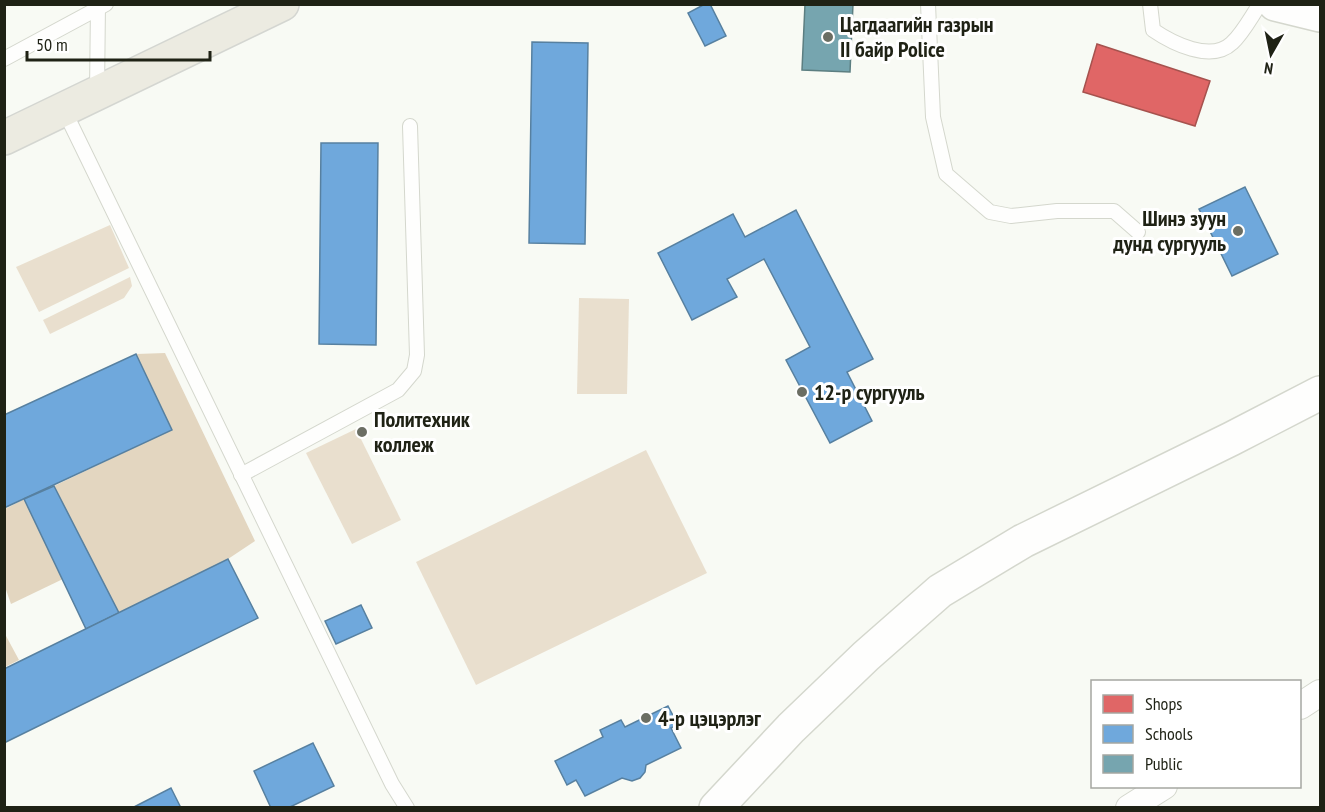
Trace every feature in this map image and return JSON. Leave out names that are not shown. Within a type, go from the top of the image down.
[{"type":"main road","points":[[4,138],[282,4]]},
{"type":"street","points":[[1275,4],[1320,15]]},
{"type":"street","points":[[716,807],[790,728],[866,656],[940,591],[1023,541],[1320,393]]},
{"type":"street","points":[[1301,705],[1320,693]]},
{"type":"street","points":[[1129,807],[1161,788]]},
{"type":"lane","points":[[928,4],[933,117],[946,174],[990,212],[1011,216],[1057,211],[1114,211],[1138,232]]},
{"type":"lane","points":[[1150,4],[1153,30],[1172,43],[1211,53],[1231,45],[1260,4]]},
{"type":"lane","points":[[97,93],[101,6]]},
{"type":"lane","points":[[4,59],[101,6]]},
{"type":"lane","points":[[64,110],[392,784],[407,807]]},
{"type":"lane","points":[[241,475],[398,390],[414,371],[417,355],[410,126]]},
{"type":"shaded area","points":[[110,225],[129,268],[39,312],[16,267]]},
{"type":"shaded area","points":[[130,277],[132,286],[124,298],[50,334],[43,320]]},
{"type":"shaded area","points":[[579,298],[629,299],[627,394],[577,394]]},
{"type":"shaded area","points":[[165,353],[255,541],[228,559],[118,614],[54,486],[171,430],[136,354]]},
{"type":"shaded area","points":[[356,429],[401,520],[352,544],[306,453]]},
{"type":"shaded area","points":[[646,450],[707,573],[476,685],[416,562]]},
{"type":"shaded area","points":[[24,499],[63,579],[11,604],[5,587],[5,509]]},
{"type":"shaded area","points":[[5,634],[19,660],[4,667]]},
{"type":"building: Shops","points":[[1097,44],[1210,81],[1195,126],[1083,92]]},
{"type":"building: Schools","points":[[705,4],[710,4],[726,36],[705,46],[688,13]]},
{"type":"building: Schools","points":[[532,42],[588,43],[585,244],[529,243]]},
{"type":"building: Schools","points":[[321,143],[378,143],[376,345],[319,344]]},
{"type":"building: Schools","name":"Шинэ зуун дунд сургууль","points":[[1245,187],[1278,254],[1232,276],[1199,209]]},
{"type":"building: Schools","points":[[796,210],[873,359],[847,372],[872,421],[830,443],[786,360],[810,347],[764,259],[727,279],[737,297],[692,320],[658,253],[733,214],[745,237]]},
{"type":"building: Schools","points":[[136,354],[172,430],[4,508],[4,415]]},
{"type":"building: Schools","points":[[54,486],[119,613],[86,629],[24,499]]},
{"type":"building: Schools","points":[[228,559],[258,618],[4,743],[4,669]]},
{"type":"building: Schools","points":[[361,605],[372,628],[336,644],[325,621]]},
{"type":"building: Schools","points":[[668,706],[678,725],[671,728],[681,748],[646,765],[645,772],[640,778],[632,781],[622,778],[585,796],[576,780],[567,785],[555,761],[603,737],[600,730],[621,720],[625,727]]},
{"type":"building: Schools","points":[[313,743],[334,786],[288,808],[271,808],[254,771]]},
{"type":"building: Schools","points":[[171,788],[181,808],[132,808]]},
{"type":"building: Public","name":"Цагдаагийн газрын II байр Police","points":[[805,4],[853,4],[850,72],[802,70]]},
{"type":"place","name":"Цагдаагийн газрын II байр Police","points":[[828,37]]},
{"type":"place","name":"Шинэ зуун дунд сургууль","points":[[1238,231]]},
{"type":"place","name":"12-р сургууль","points":[[802,392]]},
{"type":"place","name":"Политехник коллеж","points":[[362,432]]},
{"type":"place","name":"4-р цэцэрлэг","points":[[646,718]]}]
